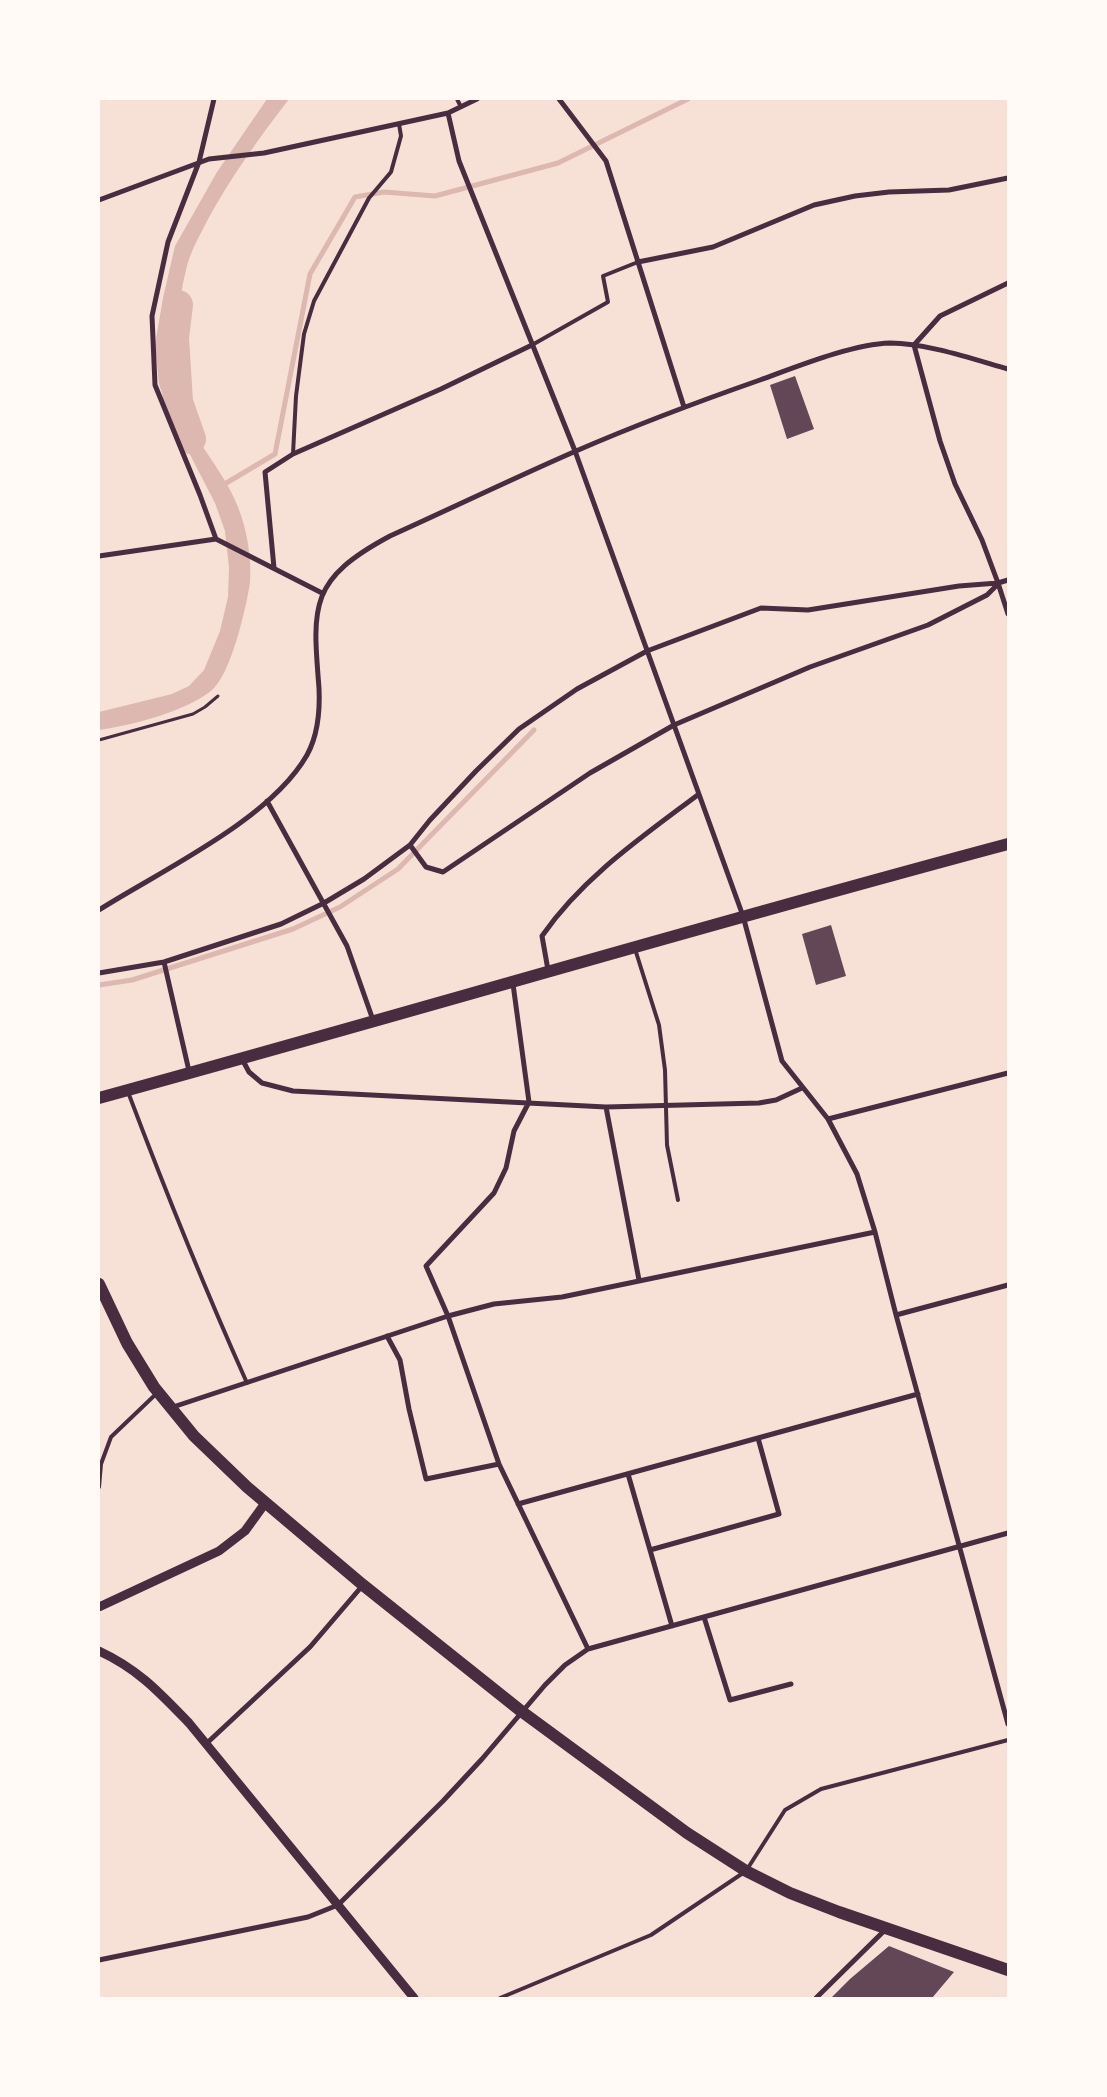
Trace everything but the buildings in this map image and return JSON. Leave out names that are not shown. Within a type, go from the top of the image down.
[{"type":"main road","points":[[99,1098],[548,970],[1008,844]]},
{"type":"main road","points":[[100,1292],[127,1343],[158,1393],[194,1436],[266,1502],[363,1585],[521,1711],[686,1833],[746,1871],[790,1893],[1008,1970]]},
{"type":"street","points":[[214,99],[199,162],[168,242],[152,316],[155,385],[219,540]]},
{"type":"street","points":[[99,200],[208,159],[264,153],[399,124],[448,113],[477,99]]},
{"type":"street","points":[[559,99],[606,161],[684,406]]},
{"type":"street","points":[[448,113],[459,161],[575,452],[743,916],[782,1061],[828,1119],[857,1174],[875,1232],[1008,1724]]},
{"type":"street","points":[[638,262],[712,247],[814,205],[855,196],[889,192],[949,190],[1008,178]]},
{"type":"street","points":[[914,345],[940,316],[1008,283]]},
{"type":"street","points":[[99,910],[232,828],[267,801],[298,769],[309,752],[317,728],[320,703],[315,621],[322,593],[338,571],[361,552],[575,452],[684,406],[859,348],[890,343],[914,345],[1008,369]]},
{"type":"street","points":[[274,568],[265,472],[293,454],[441,390],[532,344]]},
{"type":"street","points":[[914,345],[924,386],[955,484],[982,540],[1008,614]]},
{"type":"street","points":[[99,556],[219,540],[322,593]]},
{"type":"street","points":[[99,973],[164,962],[281,924],[324,903],[364,880],[410,845],[430,820],[476,771],[519,729],[577,689],[647,651],[761,608],[808,610],[1008,580]]},
{"type":"street","points":[[410,845],[426,867],[443,872],[590,773],[674,725],[810,667],[928,625],[987,595],[998,583]]},
{"type":"street","points":[[548,970],[542,936],[557,913],[602,868],[699,794]]},
{"type":"street","points":[[267,801],[348,946],[373,1020]]},
{"type":"street","points":[[164,962],[189,1073]]},
{"type":"street","points":[[512,981],[529,1102],[514,1131],[506,1168],[494,1193],[426,1266],[448,1316],[499,1464],[588,1649]]},
{"type":"street","points":[[241,1059],[249,1072],[262,1083],[293,1091],[384,1098],[529,1102],[606,1107],[759,1104],[776,1100],[802,1088]]},
{"type":"street","points":[[828,1119],[1008,1073]]},
{"type":"street","points":[[606,1107],[639,1280]]},
{"type":"street","points":[[170,1408],[448,1316],[494,1304],[562,1297],[875,1232]]},
{"type":"street","points":[[896,1315],[1008,1285]]},
{"type":"street","points":[[387,1336],[400,1360],[409,1409],[426,1479],[499,1464]]},
{"type":"street","points":[[518,1504],[918,1394]]},
{"type":"street","points":[[650,1550],[779,1514],[758,1438]]},
{"type":"street","points":[[628,1474],[672,1626]]},
{"type":"street","points":[[99,1607],[219,1551],[245,1530],[266,1502]]},
{"type":"street","points":[[99,1960],[308,1917],[338,1905],[443,1801],[482,1759],[521,1711],[566,1665],[588,1649],[1008,1533]]},
{"type":"street","points":[[207,1744],[310,1647],[363,1585]]},
{"type":"street","points":[[704,1617],[730,1700],[791,1684]]},
{"type":"street","points":[[99,1651],[126,1664],[157,1689],[207,1744],[414,1998]]},
{"type":"street","points":[[816,1998],[887,1928]]},
{"type":"lane","points":[[457,99],[461,107]]},
{"type":"lane","points":[[293,454],[296,396],[304,334],[314,301],[364,207],[391,172],[401,136],[399,124]]},
{"type":"lane","points":[[532,344],[608,302],[603,276],[638,262]]},
{"type":"lane","points":[[634,946],[659,1024],[666,1070],[667,1145],[678,1200]]},
{"type":"lane","points":[[127,1090],[170,1203],[247,1383]]},
{"type":"lane","points":[[99,1487],[101,1464],[111,1437],[158,1393]]},
{"type":"lane","points":[[500,1998],[651,1935],[746,1871],[785,1810],[821,1789],[1008,1740]]},
{"type":"path","points":[[99,740],[193,714],[218,696]]},
{"type":"shaded area","points":[[267,99],[289,99],[236,173],[216,205],[192,251],[181,291],[172,365],[175,389],[181,407],[199,441],[230,490],[244,525],[249,555],[250,583],[237,640],[225,671],[211,691],[173,711],[127,725],[99,730],[99,712],[172,694],[189,686],[204,670],[220,631],[228,597],[229,568],[225,531],[215,503],[171,418],[159,384],[155,345],[175,246],[217,172]]},
{"type":"waterway","points":[[223,485],[275,454],[310,274],[355,197],[384,192],[435,196],[558,163],[688,99]]},
{"type":"waterway","points":[[178,305],[174,338],[178,402],[191,439]]},
{"type":"waterway","points":[[99,985],[132,980],[293,929],[340,907],[398,869],[534,730]]}]
